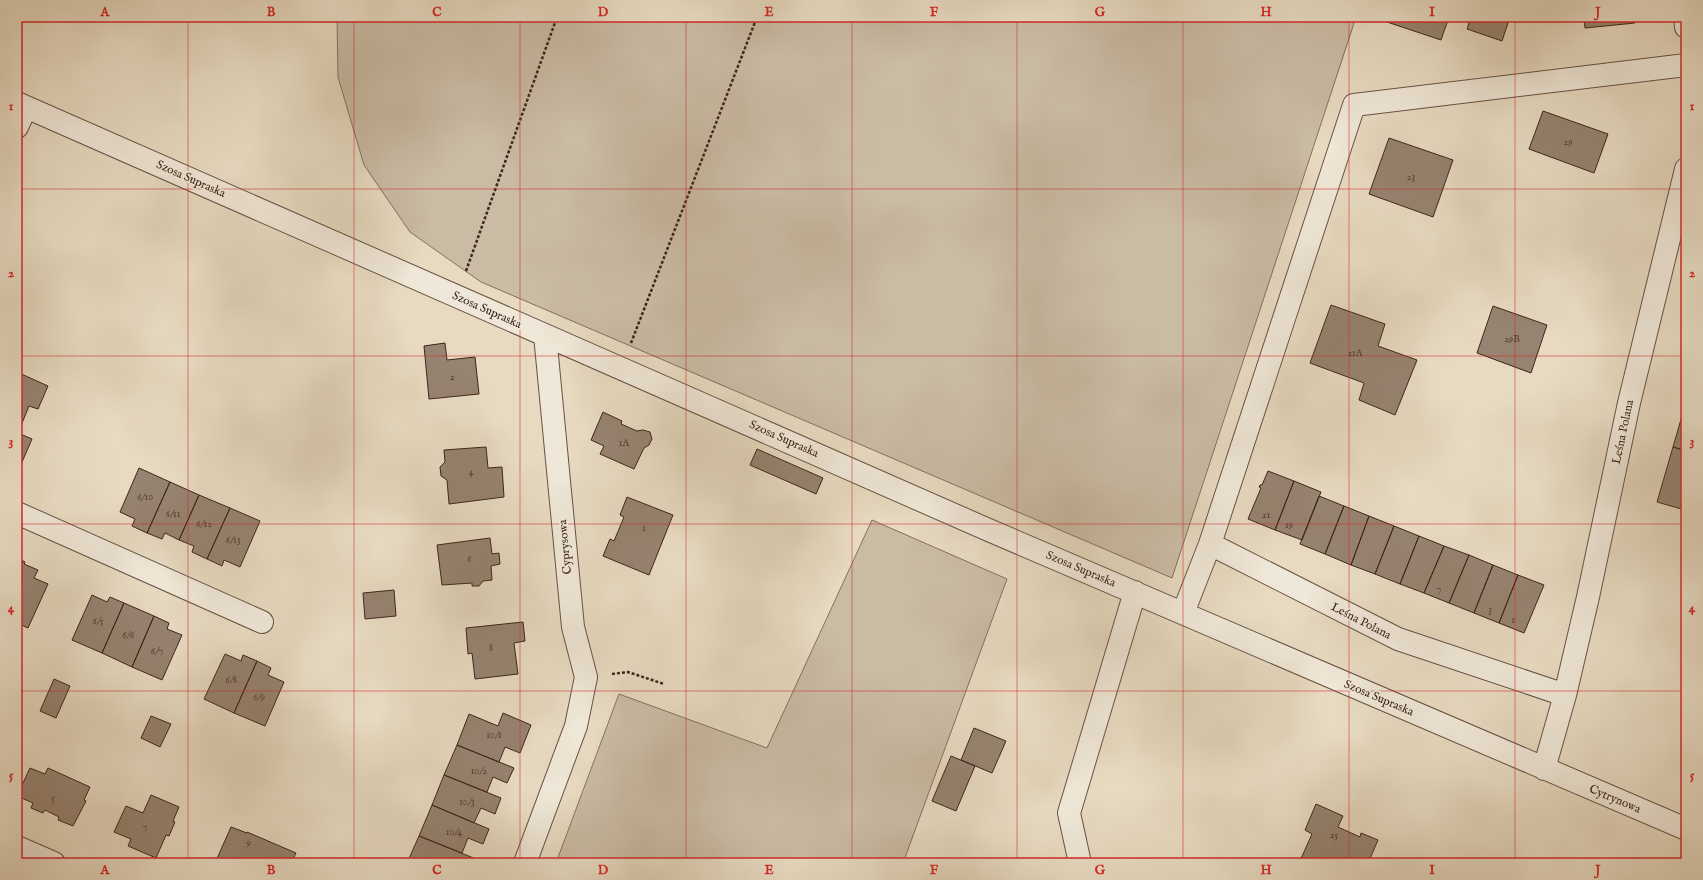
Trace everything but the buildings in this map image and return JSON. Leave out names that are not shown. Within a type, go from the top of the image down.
[{"type":"street","points":[[1685,17],[1686,27]]},
{"type":"street","points":[[1183,613],[1210,544],[1354,105],[1686,65]]},
{"type":"street","name":"Szosa Supraska","points":[[21,105],[545,335],[1544,769]]},
{"type":"street","points":[[17,128],[21,105]]},
{"type":"street","name":"Leśna Polana","points":[[1544,769],[1565,696],[1630,403],[1686,169]]},
{"type":"street","name":"Cyprysowa","points":[[545,335],[573,627],[586,677]]},
{"type":"street","points":[[17,513],[262,622]]},
{"type":"street","name":"Leśna Polana","points":[[1210,544],[1398,639],[1565,696]]},
{"type":"street","points":[[1080,863],[1069,813],[1135,592]]},
{"type":"street","points":[[525,863],[576,726],[586,677]]},
{"type":"street","name":"Cytrynowa","points":[[1544,769],[1686,828]]},
{"type":"street","points":[[17,847],[54,863]]},
{"type":"path","points":[[456,296],[557,17]]},
{"type":"path","points":[[621,368],[757,17]]},
{"type":"path","points":[[586,677],[628,672],[664,684]]},
{"type":"shaded area","points":[[337,17],[1356,17],[1172,578],[481,282],[410,232],[364,165],[338,77]]},
{"type":"shaded area","points":[[872,520],[1007,579],[903,863],[556,863],[619,694],[767,748]]}]
